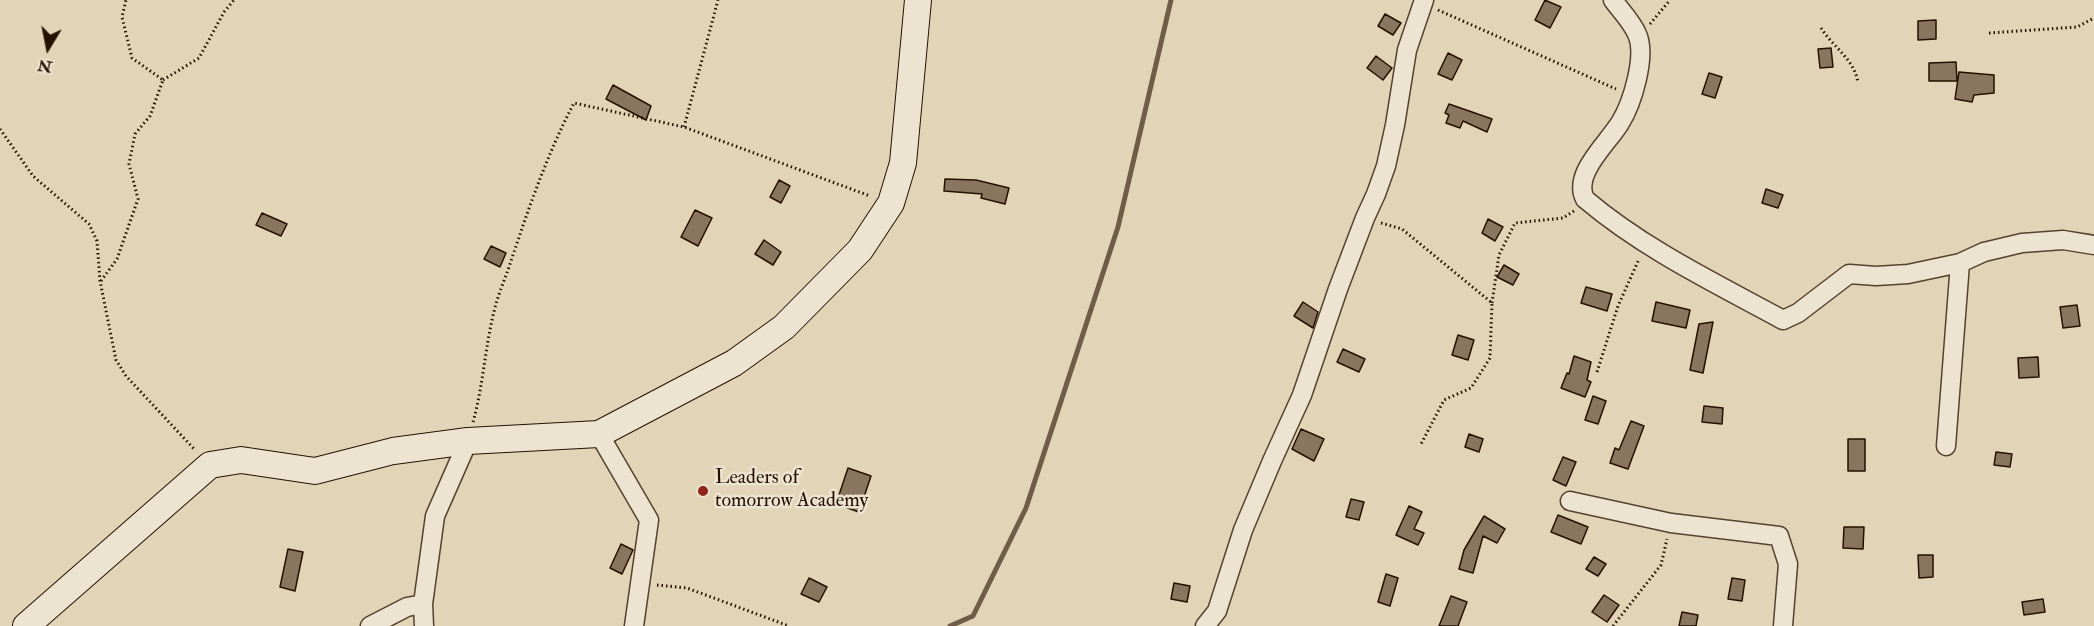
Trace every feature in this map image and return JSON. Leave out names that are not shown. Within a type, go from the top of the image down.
[{"type":"street","points":[[26,626],[210,465],[241,460],[315,471],[393,451],[468,441],[599,434],[734,363],[784,327],[860,250],[891,203],[903,163],[918,0]]},
{"type":"street","points":[[1613,0],[1638,35],[1641,61],[1621,123],[1584,176],[1582,194],[1588,202],[1646,243],[1698,275],[1782,320],[1798,313],[1849,274],[1876,276],[1908,274],[1960,263],[1984,252],[2022,243],[2063,240],[2094,245]]},
{"type":"street","points":[[1205,626],[1217,610],[1244,530],[1302,395],[1338,289],[1386,166],[1407,50],[1423,1]]},
{"type":"street","points":[[1946,446],[1960,263]]},
{"type":"street","points":[[599,434],[649,520],[634,626]]},
{"type":"street","points":[[424,626],[423,604],[435,516],[468,441]]},
{"type":"street","points":[[1570,501],[1671,523],[1779,537],[1788,564],[1784,626]]},
{"type":"street","points":[[370,626],[407,607],[423,604]]},
{"type":"path","points":[[126,0],[122,17],[132,58],[163,80]]},
{"type":"path","points":[[100,281],[117,260],[138,199],[129,164],[135,134],[150,116],[163,80],[200,58],[224,12],[234,0]]},
{"type":"path","points":[[684,127],[718,0]]},
{"type":"path","points":[[1638,35],[1660,14],[1670,0]]},
{"type":"path","points":[[1423,1],[1615,89],[1629,104]]},
{"type":"path","points":[[1989,33],[2078,27],[2094,18]]},
{"type":"path","points":[[1821,28],[1830,42],[1854,68],[1858,83]]},
{"type":"path","points":[[468,441],[482,384],[486,348],[496,303],[530,204],[559,131],[574,103],[684,127],[891,203]]},
{"type":"path","points":[[0,129],[33,176],[89,224],[97,241],[100,281],[116,360],[126,376],[210,465]]},
{"type":"path","points":[[1421,444],[1444,400],[1471,388],[1490,358],[1491,303],[1498,255],[1515,223],[1563,218],[1588,202]]},
{"type":"path","points":[[1365,218],[1402,229],[1491,303]]},
{"type":"path","points":[[1597,372],[1618,306],[1646,243]]},
{"type":"path","points":[[1613,626],[1661,565],[1671,523]]},
{"type":"path","points":[[639,583],[687,588],[789,626]]},
{"type":"building","points":[[1545,0],[1561,7],[1550,28],[1535,20]]},
{"type":"building","points":[[1385,14],[1401,23],[1393,35],[1378,26]]},
{"type":"building","points":[[1936,20],[1936,39],[1918,40],[1918,21]]},
{"type":"building","points":[[1831,48],[1833,67],[1820,68],[1818,49]]},
{"type":"building","points":[[1448,53],[1462,60],[1452,80],[1438,74]]},
{"type":"building","points":[[1376,56],[1392,68],[1383,80],[1367,68]]},
{"type":"building","points":[[1956,62],[1957,81],[1929,81],[1929,63]]},
{"type":"building","points":[[1959,72],[1994,75],[1994,93],[1974,95],[1972,102],[1955,99]]},
{"type":"building","points":[[1709,73],[1722,77],[1715,98],[1702,94]]},
{"type":"building","points":[[613,85],[651,106],[646,120],[606,99]]},
{"type":"building","points":[[1449,104],[1492,119],[1487,132],[1463,121],[1460,128],[1446,123],[1449,115],[1445,113]]},
{"type":"building","points":[[945,179],[976,180],[1009,188],[1005,204],[981,198],[982,194],[944,191]]},
{"type":"building","points":[[779,180],[790,186],[781,203],[770,197]]},
{"type":"building","points":[[1766,189],[1783,195],[1778,208],[1762,203]]},
{"type":"building","points":[[695,210],[712,218],[698,246],[681,237]]},
{"type":"building","points":[[262,213],[287,224],[281,236],[256,225]]},
{"type":"building","points":[[1488,219],[1503,227],[1495,241],[1482,233]]},
{"type":"building","points":[[764,240],[781,252],[773,265],[755,254]]},
{"type":"building","points":[[491,246],[506,253],[500,267],[484,259]]},
{"type":"building","points":[[1504,265],[1519,274],[1513,285],[1497,277]]},
{"type":"building","points":[[1586,287],[1612,294],[1607,311],[1581,303]]},
{"type":"building","points":[[1303,302],[1318,312],[1313,328],[1294,316]]},
{"type":"building","points":[[1656,302],[1690,310],[1686,328],[1652,321]]},
{"type":"building","points":[[2077,305],[2080,326],[2063,328],[2060,307]]},
{"type":"building","points":[[1713,322],[1703,373],[1690,370],[1699,324]]},
{"type":"building","points":[[1458,335],[1474,340],[1468,360],[1452,355]]},
{"type":"building","points":[[1343,349],[1365,359],[1359,372],[1337,362]]},
{"type":"building","points":[[1574,356],[1591,362],[1587,380],[1591,382],[1585,397],[1561,388],[1567,373],[1569,374]]},
{"type":"building","points":[[2038,357],[2039,377],[2019,378],[2018,358]]},
{"type":"building","points":[[1593,396],[1606,401],[1598,424],[1585,420]]},
{"type":"building","points":[[1704,406],[1723,408],[1722,424],[1702,422]]},
{"type":"building","points":[[1631,421],[1644,426],[1628,469],[1610,463],[1615,448],[1619,450]]},
{"type":"building","points":[[1301,429],[1324,439],[1314,461],[1292,449]]},
{"type":"building","points":[[1469,434],[1483,439],[1479,452],[1465,447]]},
{"type":"building","points":[[1848,439],[1865,439],[1865,471],[1848,471]]},
{"type":"building","points":[[1996,452],[2012,454],[2010,467],[1994,465]]},
{"type":"building","points":[[1563,457],[1576,462],[1566,486],[1553,480]]},
{"type":"building","points":[[848,468],[871,476],[859,512],[836,504]]},
{"type":"building","points":[[1351,499],[1364,502],[1359,520],[1346,517]]},
{"type":"building","points":[[1409,506],[1422,512],[1414,529],[1424,533],[1418,545],[1396,535]]},
{"type":"building","points":[[1558,515],[1588,527],[1581,544],[1551,532]]},
{"type":"building","points":[[1484,516],[1505,529],[1497,543],[1483,536],[1473,573],[1459,569],[1464,550]]},
{"type":"building","points":[[1844,527],[1864,527],[1863,549],[1843,548]]},
{"type":"building","points":[[621,544],[633,550],[622,574],[610,568]]},
{"type":"building","points":[[288,549],[303,552],[295,591],[280,587]]},
{"type":"building","points":[[1918,555],[1933,555],[1933,577],[1919,578]]},
{"type":"building","points":[[1594,557],[1606,564],[1598,576],[1586,569]]},
{"type":"building","points":[[1386,574],[1398,578],[1390,606],[1378,602]]},
{"type":"building","points":[[809,578],[827,587],[819,602],[801,594]]},
{"type":"building","points":[[1732,578],[1745,580],[1742,601],[1728,599]]},
{"type":"building","points":[[1174,583],[1190,586],[1187,602],[1171,599]]},
{"type":"building","points":[[1604,595],[1619,605],[1607,622],[1592,612]]},
{"type":"building","points":[[1451,596],[1467,602],[1458,626],[1439,626]]},
{"type":"building","points":[[2043,599],[2045,612],[2024,615],[2022,602]]},
{"type":"building","points":[[1682,612],[1698,615],[1696,626],[1679,626]]},
{"type":"waterway","points":[[950,626],[973,616],[1026,508],[1118,227],[1171,0]]},
{"type":"place","name":"Leaders of tomorrow Academy","points":[[703,491]]}]
